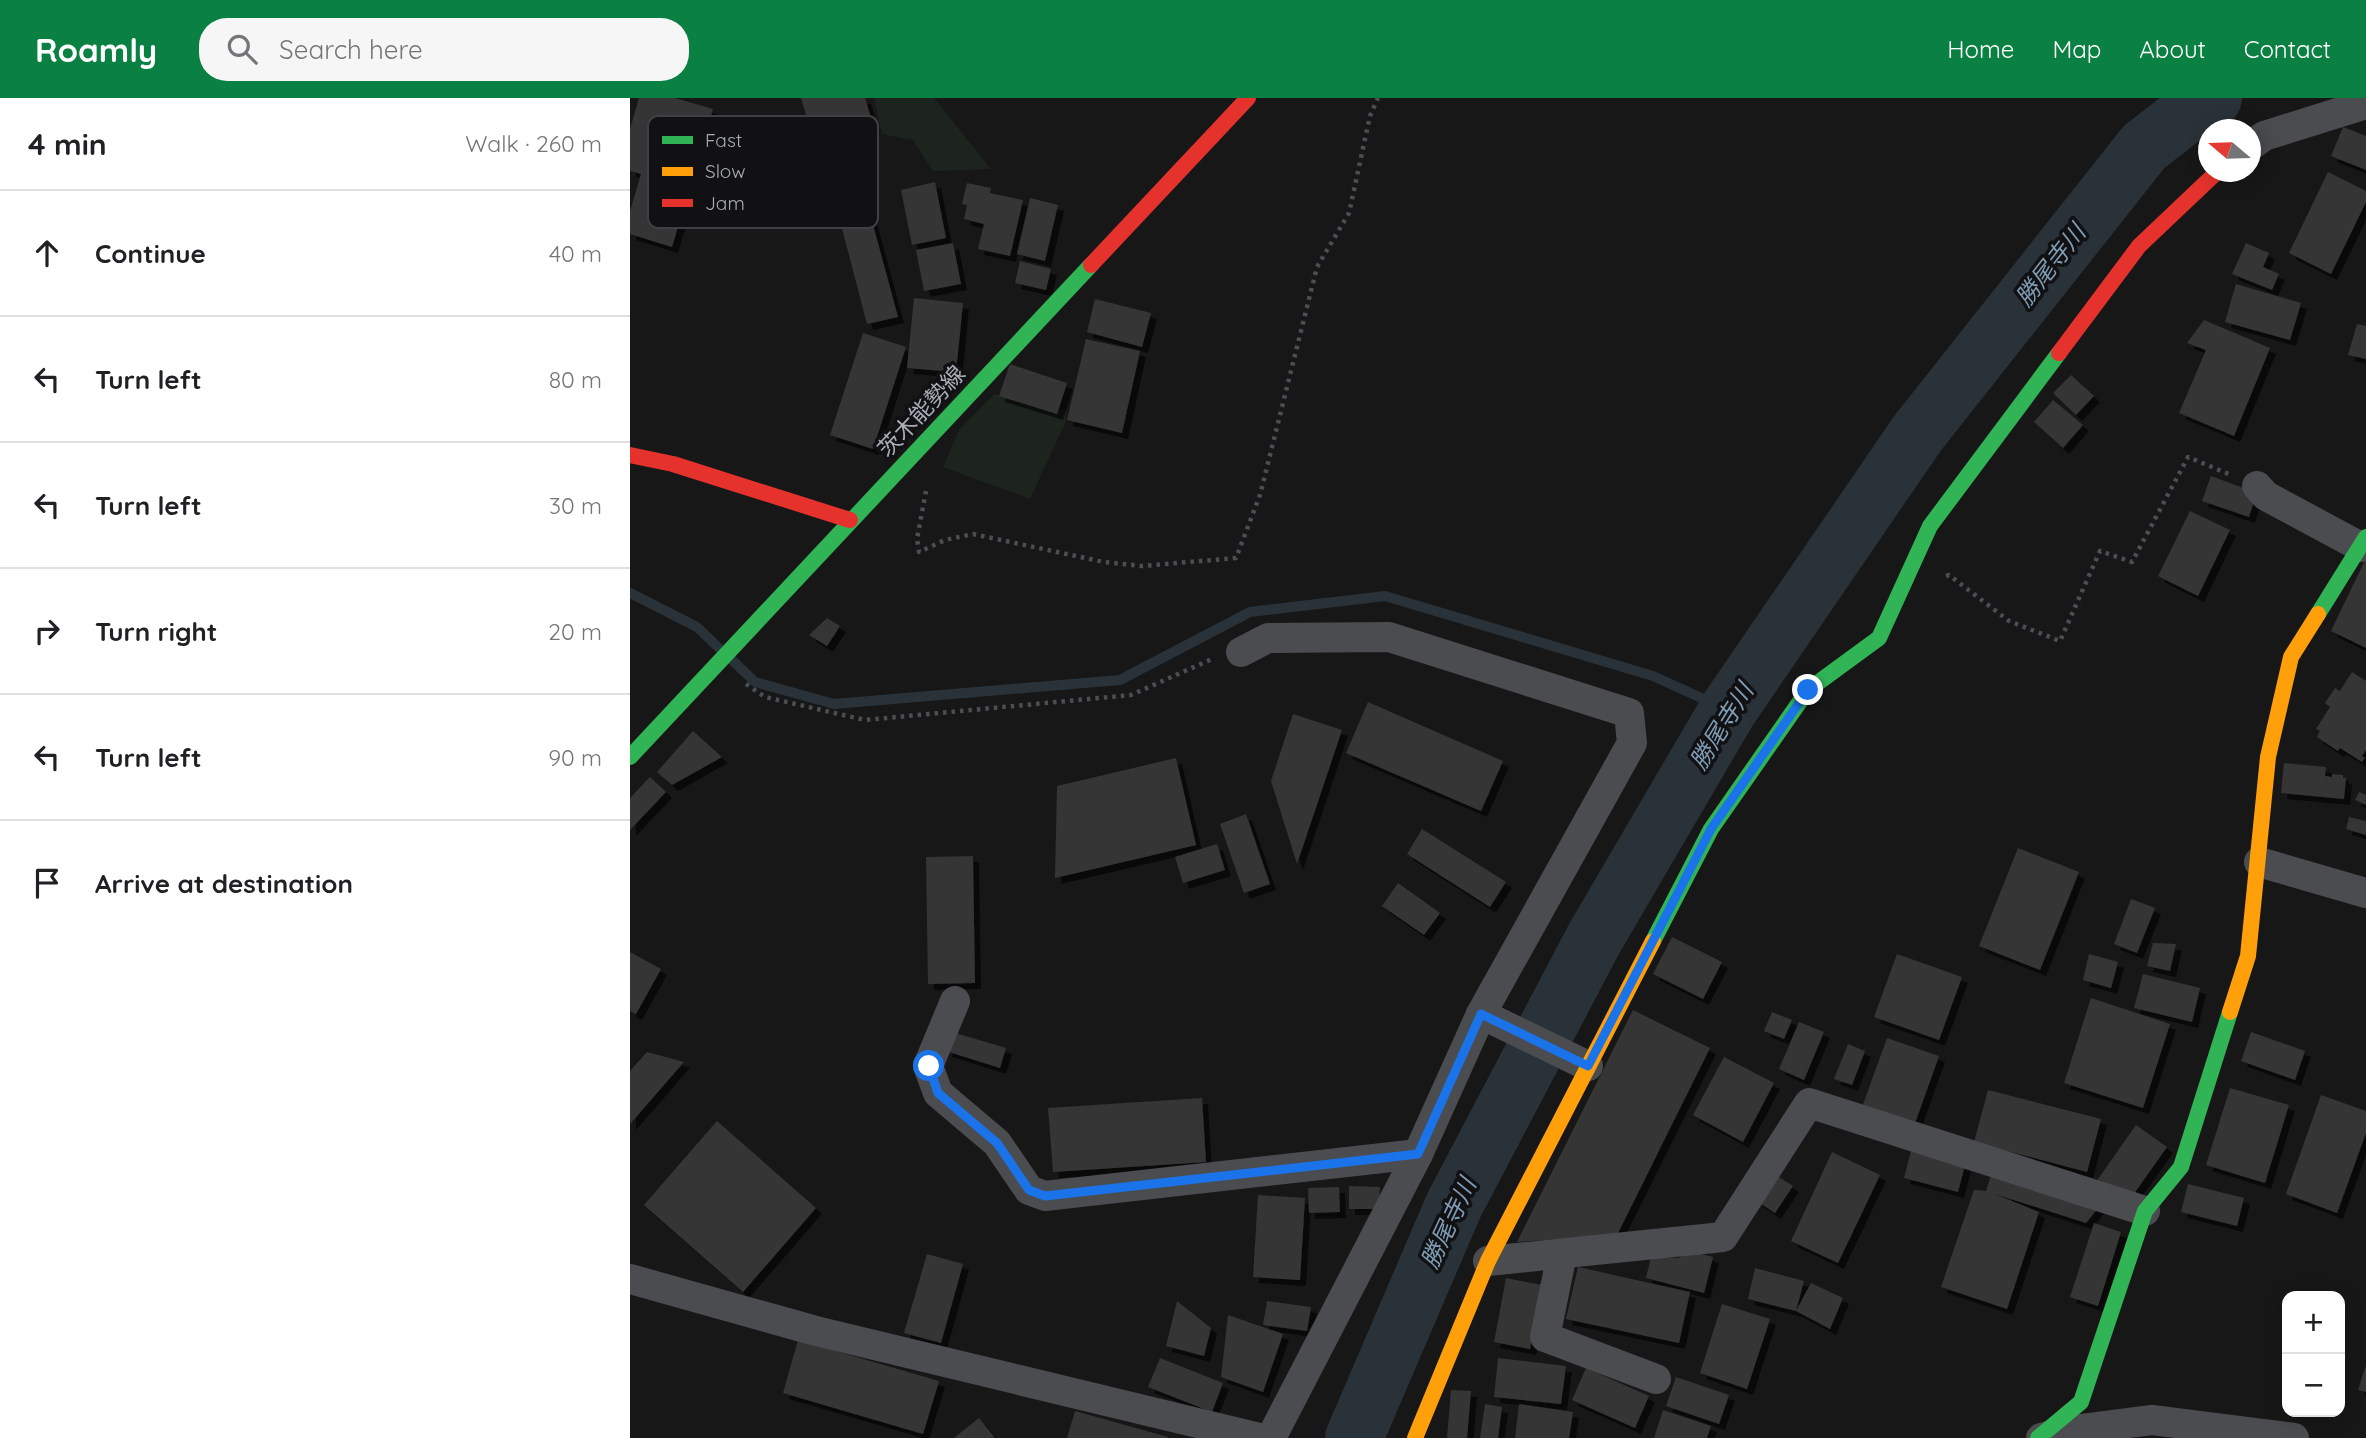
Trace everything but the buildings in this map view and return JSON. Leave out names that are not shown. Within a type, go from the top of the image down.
[{"type":"street","name":"茨木能勢線","points":[[630,757],[1248,98]]},
{"type":"street","points":[[2261,138],[2366,104]]},
{"type":"street","points":[[1415,1438],[1489,1261],[1711,829],[1808,690],[1879,638],[1930,526],[2139,246],[2206,182]]},
{"type":"street","points":[[630,455],[673,464],[850,520]]},
{"type":"street","points":[[2039,1438],[2081,1402],[2145,1211],[2181,1167],[2248,956],[2269,757],[2291,657],[2364,542],[2266,496],[2257,486]]},
{"type":"street","points":[[1241,652],[1268,638],[1389,638],[1629,713],[1632,743],[1481,1014],[1418,1154],[1271,1438]]},
{"type":"street","points":[[2259,862],[2366,893]]},
{"type":"street","points":[[955,1001],[929,1066],[938,1093],[997,1143],[1029,1190],[1045,1196],[1418,1154]]},
{"type":"street","points":[[1481,1014],[1588,1066]]},
{"type":"street","points":[[1489,1261],[1723,1237],[1809,1103],[2145,1211]]},
{"type":"street","points":[[1562,1254],[1545,1337],[1656,1378]]},
{"type":"street","points":[[630,1279],[816,1331],[1260,1438]]},
{"type":"street","points":[[2039,1438],[2067,1431],[2152,1420],[2294,1438]]},
{"type":"path","points":[[928,485],[917,539],[919,552],[944,540],[973,534],[1104,562],[1142,566],[1236,558],[1260,495],[1317,267],[1349,213],[1370,116],[1378,98]]},
{"type":"path","points":[[1896,599],[1950,575],[2009,621],[2060,641],[2101,551],[2132,562],[2188,457],[2257,486]]},
{"type":"path","points":[[716,664],[765,697],[865,720],[1131,695],[1205,661],[1241,652]]},
{"type":"shaded area","points":[[874,98],[934,98],[991,169],[933,171],[913,140],[882,134]]},
{"type":"shaded area","points":[[994,394],[1067,411],[1065,423],[1030,499],[943,467],[959,430]]},
{"type":"waterway","name":"勝尾寺川","points":[[1354,1438],[1454,1205],[1594,939],[1728,710],[1917,434],[2144,147],[2198,105],[2213,98]]},
{"type":"waterway","points":[[630,593],[697,627],[721,650]]},
{"type":"waterway","points":[[732,660],[755,682],[834,704],[1120,680],[1250,612],[1385,596],[1653,676],[1728,710]]},
{"type":"traffic: fast","points":[[630,757],[1091,265]]},
{"type":"traffic: fast","points":[[1653,941],[1711,829],[1808,690],[1879,638],[1930,526],[2059,353]]},
{"type":"traffic: fast","points":[[2318,614],[2366,537]]},
{"type":"traffic: fast","points":[[2038,1438],[2081,1402],[2145,1211],[2181,1167],[2230,1012]]},
{"type":"traffic: slow","points":[[2230,1012],[2248,956],[2268,757],[2291,657],[2318,614]]},
{"type":"traffic: slow","points":[[1415,1438],[1488,1261],[1653,941]]},
{"type":"traffic: jam","points":[[1091,265],[1248,98]]},
{"type":"traffic: jam","points":[[2059,353],[2139,246],[2206,182]]},
{"type":"traffic: jam","points":[[630,455],[673,464],[850,520]]},
{"type":"route","points":[[929,1066],[938,1093],[997,1143],[1029,1190],[1045,1196],[1418,1154],[1481,1014],[1588,1066],[1711,829],[1808,690]]}]
